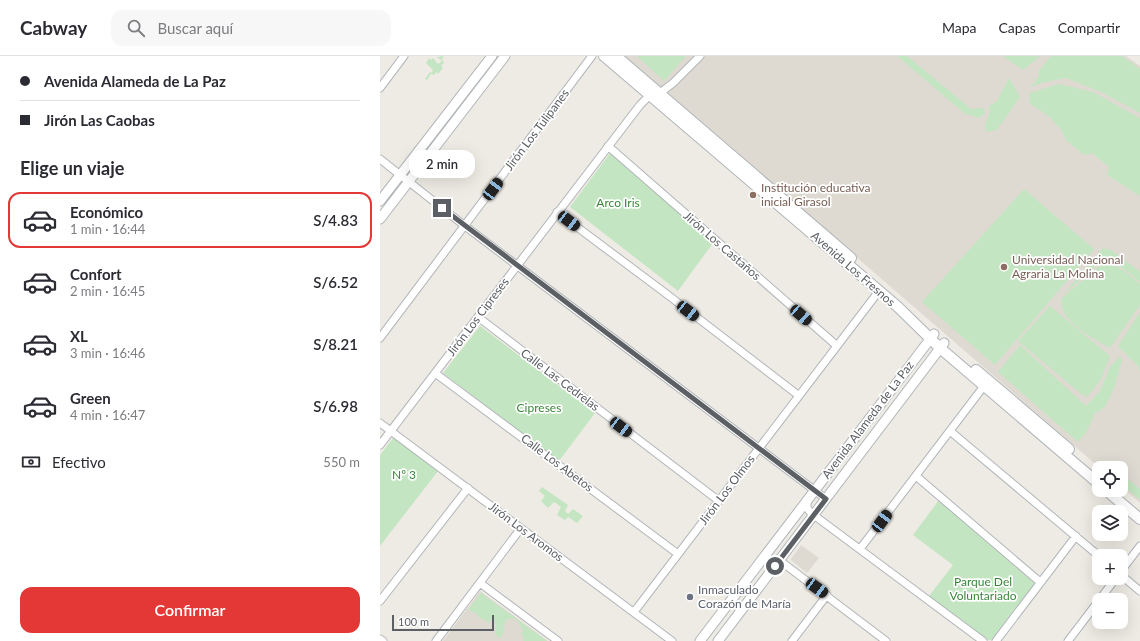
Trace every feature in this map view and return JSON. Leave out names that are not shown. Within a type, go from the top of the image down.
[{"type":"main road","name":"Avenida Los Fresnos","points":[[604,56],[655,94],[904,303],[932,336]]},
{"type":"main road","name":"Avenida Los Fresnos","points":[[616,56],[655,94],[942,346],[1092,469]]},
{"type":"main road","name":"Avenida Los Fresnos","points":[[987,384],[1092,478]]},
{"type":"main road","points":[[1114,497],[1140,519]]},
{"type":"main road","points":[[1125,497],[1140,510]]},
{"type":"street","points":[[380,88],[404,56]]},
{"type":"street","points":[[380,201],[492,56]]},
{"type":"street","points":[[380,219],[505,56]]},
{"type":"street","name":"Jirón Los Tulipanes","points":[[380,338],[592,56]]},
{"type":"street","name":"Jirón Los Cipreses","points":[[380,445],[640,105],[673,83],[700,56]]},
{"type":"street","name":"Jirón Los Castaños","points":[[608,146],[836,345]]},
{"type":"street","points":[[380,159],[465,226],[518,264],[826,499]]},
{"type":"street","points":[[558,212],[798,396]]},
{"type":"street","name":"Jirón Los Olmos","points":[[634,612],[836,345],[879,291]]},
{"type":"street","name":"Calle Las Cedrelas","points":[[478,317],[719,501]]},
{"type":"street","name":"Avenida Alameda de La Paz","points":[[700,641],[932,336]]},
{"type":"street","name":"Avenida Alameda de La Paz","points":[[718,641],[942,346]]},
{"type":"street","name":"Calle Los Abetos","points":[[436,373],[678,554]]},
{"type":"street","points":[[860,549],[987,384]]},
{"type":"street","name":"Jirón Los Aromos","points":[[380,423],[672,641]]},
{"type":"street","points":[[950,432],[1092,550]]},
{"type":"street","points":[[916,476],[1040,582]]},
{"type":"street","points":[[380,601],[468,488]]},
{"type":"street","points":[[807,500],[808,510],[814,515],[983,641]]},
{"type":"street","points":[[436,641],[521,528]]},
{"type":"street","points":[[996,641],[1076,536]]},
{"type":"street","points":[[1128,562],[1140,546]]},
{"type":"street","points":[[779,560],[886,641]]},
{"type":"street","points":[[1128,581],[1140,591]]},
{"type":"street","points":[[480,583],[558,641]]},
{"type":"street","points":[[1068,641],[1111,585]]},
{"type":"street","points":[[794,640],[827,595]]},
{"type":"shaded area","name":"Universidad Nacional Agraria La Molina","points":[[624,56],[1126,56],[1140,66],[1140,503],[1128,492],[1128,461],[1092,461]]},
{"type":"shaded area","points":[[801,545],[819,558],[807,573],[791,560]]},
{"type":"shaded area","points":[[480,591],[548,641],[443,641]]},
{"type":"green space","points":[[444,56],[442,59],[444,63],[441,65],[443,68],[438,74],[436,72],[434,75],[431,74],[427,80],[425,79],[430,72],[432,73],[433,70],[426,63],[429,58],[431,60],[433,58],[438,64],[442,61],[437,57]]},
{"type":"green space","points":[[637,56],[686,56],[664,81]]},
{"type":"green space","points":[[897,56],[907,56],[971,109],[984,108],[985,113],[979,118],[964,113]]},
{"type":"green space","points":[[1003,56],[1040,56],[1023,70]]},
{"type":"green space","points":[[1051,56],[1122,56],[1140,69],[1140,113],[1101,92],[1066,78],[1041,83],[1028,88],[1036,82],[1034,79],[1039,78],[1038,72]]},
{"type":"green space","points":[[1009,78],[1020,97],[997,130],[986,132],[985,125],[990,112],[988,107],[997,101]]},
{"type":"green space","points":[[1059,84],[1093,92],[1140,118],[1140,196],[1107,175],[1109,167],[1092,153],[1084,155],[1067,141],[1062,131],[1050,117],[1029,103],[1030,93]]},
{"type":"green space","name":"Arco Iris","points":[[611,152],[713,243],[678,291],[570,207]]},
{"type":"green space","points":[[1024,189],[1094,249],[995,365],[922,302]]},
{"type":"green space","points":[[1103,248],[1111,250],[1140,272],[1140,282],[1107,256],[1063,295]]},
{"type":"green space","points":[[1108,259],[1140,284],[1140,305],[1110,348],[1086,334],[1070,321],[1062,306],[1062,298]]},
{"type":"green space","points":[[1050,306],[1110,356],[1101,379],[1087,397],[1080,393],[1018,341]]},
{"type":"green space","points":[[1140,312],[1140,373],[1138,366],[1118,346]]},
{"type":"green space","name":"Cipreses","points":[[480,326],[595,413],[559,461],[443,373]]},
{"type":"green space","points":[[1020,345],[1086,406],[1100,391],[1110,367],[1120,356],[1122,360],[1114,388],[1105,407],[1095,413],[1087,431],[1078,442],[998,372]]},
{"type":"green space","name":"Nº 3","points":[[394,437],[438,471],[380,546],[380,455]]},
{"type":"green space","points":[[1128,480],[1140,489],[1140,500],[1128,490]]},
{"type":"green space","points":[[542,487],[568,505],[565,511],[568,514],[573,509],[583,516],[577,523],[568,517],[565,520],[557,515],[561,507],[554,502],[548,508],[541,501],[545,496],[539,491]]},
{"type":"green space","name":"Parque Del Voluntariado","points":[[939,500],[1034,583],[991,640],[987,640],[929,596],[953,565],[913,535]]},
{"type":"green space","points":[[481,593],[547,641],[523,641],[524,639],[521,634],[523,631],[518,621],[512,618],[505,620],[506,622],[503,627],[505,631],[500,638],[495,635],[496,623],[490,619],[489,623],[480,618],[476,613],[468,610]]},
{"type":"place","name":"Institución educativa inicial Girasol","points":[[753,195]]},
{"type":"place","name":"Universidad Nacional Agraria La Molina","points":[[1004,267]]},
{"type":"place","name":"Inmaculado Corazón de María","points":[[690,597]]},
{"type":"route","points":[[442,208],[625,345],[826,499],[775,566]]}]
